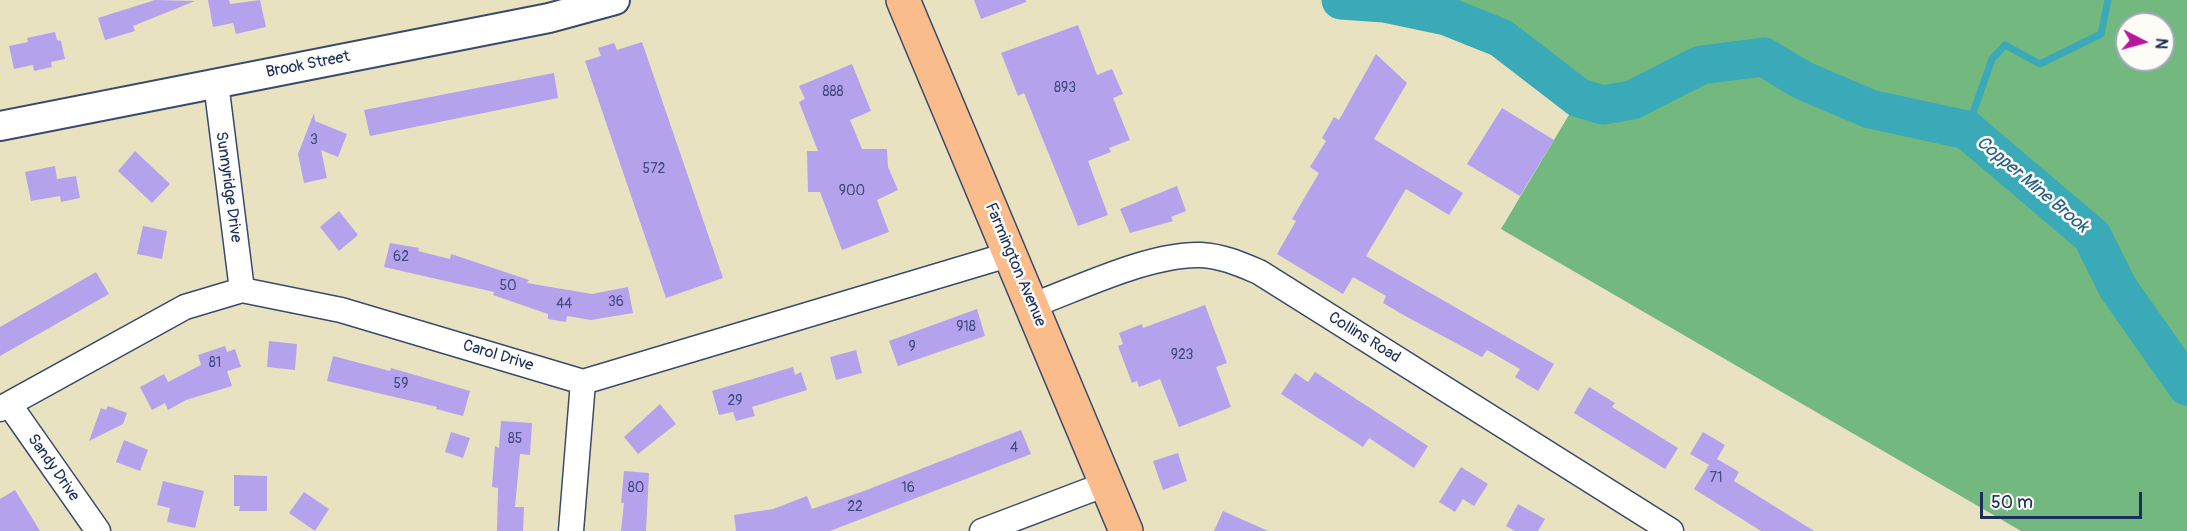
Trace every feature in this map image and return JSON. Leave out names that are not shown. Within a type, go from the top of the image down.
[{"type":"highway","name":"Farmington Avenue","points":[[903,0],[1126,531]]},
{"type":"street","name":"Brook Street","points":[[0,126],[549,18],[615,0]]},
{"type":"street","name":"Sunnyridge Drive","points":[[216,83],[242,290]]},
{"type":"street","points":[[571,531],[583,382],[1011,254]]},
{"type":"street","name":"Collins Road","points":[[1033,305],[1173,256],[1208,256],[1236,262],[1259,272],[1671,531]]},
{"type":"street","name":"Carol Drive","points":[[5,406],[185,308],[242,290],[342,309],[583,382]]},
{"type":"street","name":"Sandy Drive","points":[[5,406],[98,531]]},
{"type":"street","points":[[982,531],[1106,484]]},
{"type":"green space","points":[[1384,0],[2187,0],[2187,531],[2021,531],[1501,229],[1579,98],[1501,38],[1446,16],[1384,3]]},
{"type":"building","points":[[155,0],[195,1],[133,26],[135,31],[105,40],[98,18]]},
{"type":"building","points":[[208,0],[229,0],[230,4],[260,0],[266,27],[236,34],[233,23],[213,27]]},
{"type":"building","points":[[974,0],[1026,0],[1026,2],[981,19]]},
{"type":"building","points":[[1078,25],[1097,75],[1112,69],[1123,94],[1113,98],[1130,140],[1109,148],[1111,152],[1088,161],[1108,215],[1078,226],[1024,93],[1018,96],[1001,53]]},
{"type":"building","points":[[55,32],[57,40],[61,41],[65,59],[51,62],[52,67],[34,71],[33,65],[14,69],[9,46],[28,42],[27,38]]},
{"type":"building","points":[[642,42],[723,278],[666,298],[585,61],[601,56],[598,48],[614,43],[617,50]]},
{"type":"building","points":[[1376,54],[1407,83],[1374,139],[1463,193],[1449,215],[1406,189],[1366,256],[1554,364],[1538,391],[1515,377],[1520,369],[1487,350],[1482,357],[1407,317],[1383,303],[1386,296],[1353,277],[1343,294],[1277,254],[1296,221],[1292,219],[1319,173],[1310,167],[1326,141],[1322,138],[1334,117],[1339,120]]},
{"type":"building","points":[[852,64],[871,111],[850,120],[862,149],[887,149],[888,167],[898,190],[877,200],[889,232],[842,250],[820,192],[808,192],[807,151],[818,151],[799,102],[805,99],[799,86]]},
{"type":"building","points":[[554,73],[558,98],[370,136],[364,110]]},
{"type":"building","points":[[1502,108],[1554,140],[1520,196],[1467,164]]},
{"type":"building","points":[[314,113],[315,121],[347,134],[338,157],[321,150],[327,178],[304,183],[298,154]]},
{"type":"building","points":[[135,151],[170,184],[152,203],[118,171]]},
{"type":"building","points":[[55,166],[57,179],[76,176],[80,198],[61,202],[60,196],[31,201],[25,172]]},
{"type":"building","points":[[1177,186],[1186,211],[1171,217],[1173,221],[1130,233],[1120,209]]},
{"type":"building","points":[[339,211],[358,235],[339,251],[320,227]]},
{"type":"building","points":[[143,226],[167,231],[162,259],[137,254]]},
{"type":"building","points":[[390,243],[419,248],[418,251],[450,259],[451,254],[529,280],[527,283],[592,294],[628,287],[633,313],[591,320],[567,316],[566,322],[548,319],[548,314],[493,295],[494,292],[384,267]]},
{"type":"building","points":[[96,272],[109,294],[0,356],[0,327]]},
{"type":"building","points":[[1205,305],[1227,363],[1216,367],[1231,407],[1179,427],[1160,379],[1139,387],[1137,381],[1132,383],[1118,346],[1123,344],[1119,333],[1142,324],[1143,328]]},
{"type":"building","points":[[977,309],[985,336],[898,366],[889,341]]},
{"type":"building","points":[[269,341],[297,344],[295,370],[267,367]]},
{"type":"building","points":[[225,346],[227,352],[235,349],[241,367],[227,371],[232,386],[186,400],[168,410],[165,403],[152,410],[140,387],[164,374],[168,382],[201,365],[198,355]]},
{"type":"building","points":[[856,350],[862,373],[836,380],[830,357]]},
{"type":"building","points":[[333,356],[390,371],[391,368],[470,391],[463,416],[436,409],[437,407],[327,381]]},
{"type":"building","points":[[793,367],[795,375],[801,372],[807,390],[752,407],[755,416],[736,421],[733,412],[719,415],[712,391]]},
{"type":"building","points":[[1315,372],[1428,446],[1414,468],[1369,438],[1363,447],[1281,394],[1295,373],[1308,382]]},
{"type":"building","points":[[1589,387],[1615,403],[1612,407],[1678,448],[1665,469],[1574,413]]},
{"type":"building","points":[[660,404],[676,424],[638,454],[624,437]]},
{"type":"building","points":[[108,406],[127,413],[123,424],[89,441],[101,408],[106,410]]},
{"type":"building","points":[[501,421],[532,423],[530,455],[520,454],[515,507],[524,507],[523,531],[497,531],[498,488],[492,487],[495,446],[499,448]]},
{"type":"building","points":[[1021,430],[1031,454],[830,531],[736,531],[734,515],[773,509],[807,496],[812,509]]},
{"type":"building","points":[[451,432],[470,438],[463,458],[445,452]]},
{"type":"building","points":[[1703,432],[1725,445],[1717,459],[1739,472],[1734,481],[1814,531],[1761,531],[1694,489],[1709,465],[1690,454]]},
{"type":"building","points":[[124,440],[148,450],[140,471],[116,462]]},
{"type":"building","points":[[1178,453],[1187,481],[1163,490],[1153,461]]},
{"type":"building","points":[[1461,467],[1488,484],[1474,506],[1463,499],[1455,512],[1439,502]]},
{"type":"building","points":[[624,471],[649,473],[646,531],[621,531]]},
{"type":"building","points":[[234,475],[267,476],[267,511],[239,511],[240,506],[234,506]]},
{"type":"building","points":[[163,481],[204,491],[195,528],[167,522],[170,508],[157,505]]},
{"type":"building","points":[[15,490],[40,531],[0,531],[0,499]]},
{"type":"building","points":[[304,492],[329,509],[315,531],[289,513]]},
{"type":"building","points":[[1518,504],[1545,519],[1538,531],[1515,531],[1506,526]]},
{"type":"building","points":[[1223,511],[1268,531],[1214,531]]},
{"type":"waterway","name":"Copper Mine Brook","points":[[1341,0],[1384,3],[1446,16],[1501,38],[1579,98],[1603,105],[1632,100],[1701,65],[1764,57],[1802,80],[1870,109],[1967,130],[2092,236],[2118,288],[2187,386]]},
{"type":"waterway","points":[[1967,130],[1992,59],[2005,45],[2040,64],[2101,34],[2108,0]]}]
